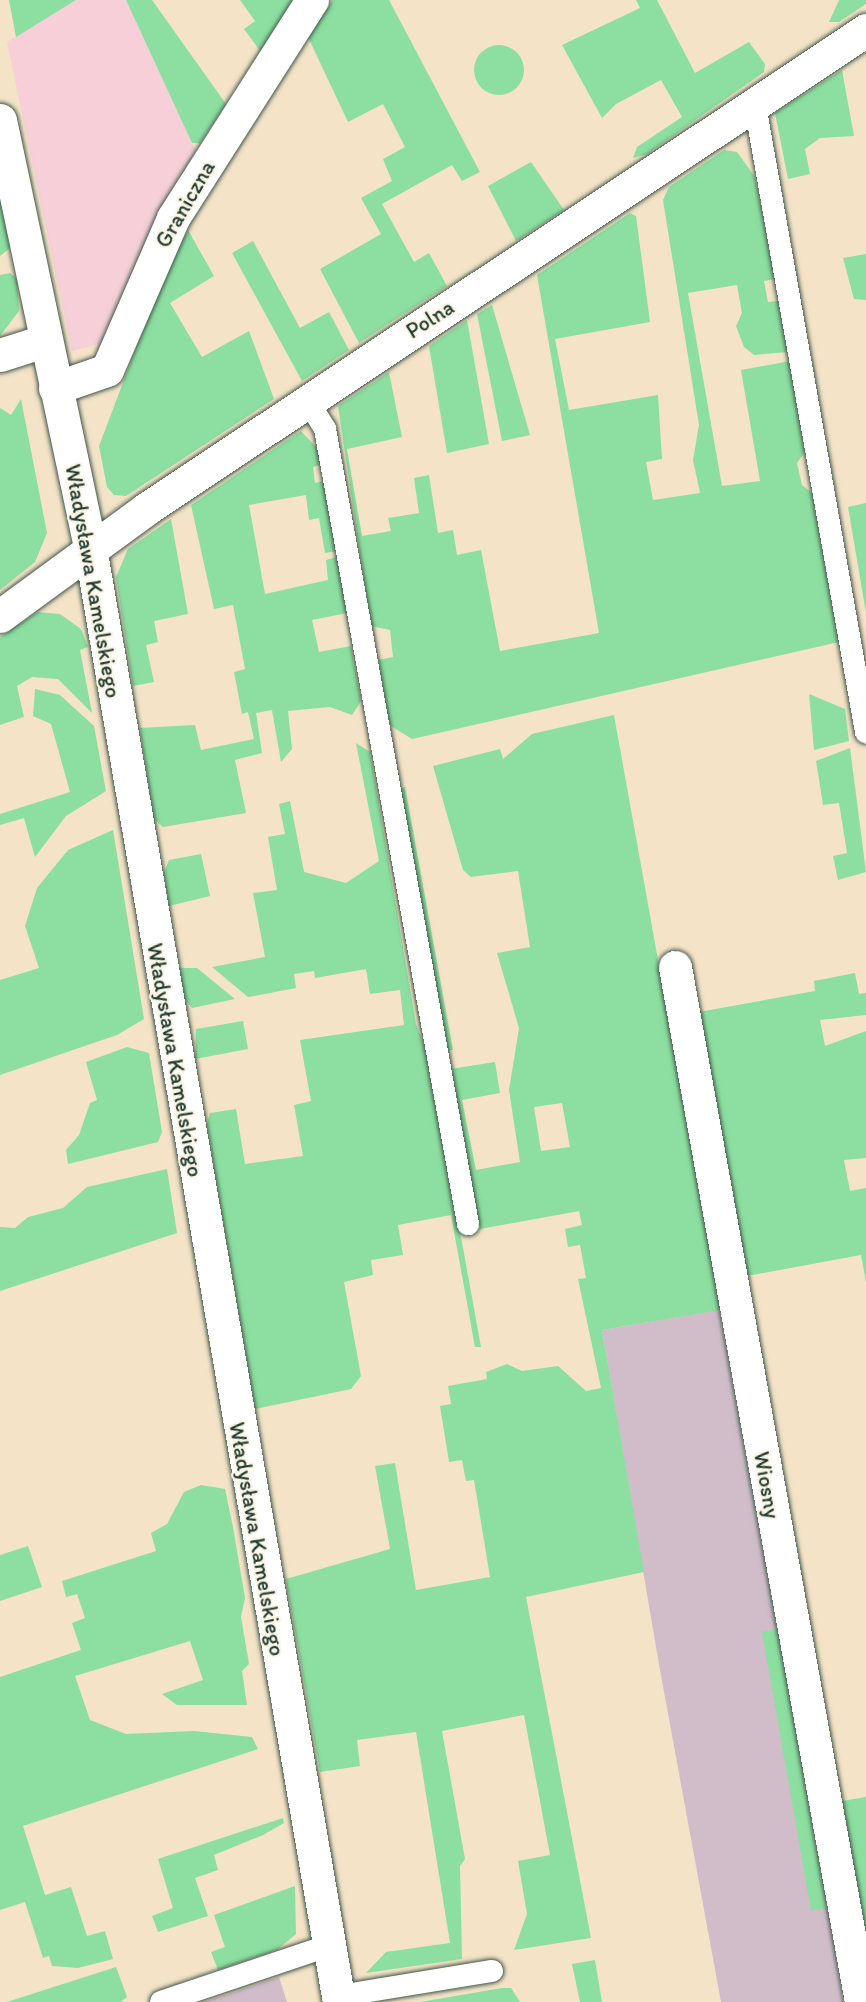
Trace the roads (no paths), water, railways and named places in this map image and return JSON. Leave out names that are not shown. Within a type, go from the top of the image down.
[{"type":"street","name":"Graniczna","points":[[55,388],[107,370],[173,218],[312,0]]},
{"type":"street","name":"Polna","points":[[0,616],[90,547],[308,399],[866,30]]},
{"type":"street","name":"Władysława Kamelskiego","points":[[0,120],[44,341],[90,547],[339,1999]]},
{"type":"street","points":[[0,354],[44,341]]},
{"type":"street","name":"Wiosny","points":[[675,967],[861,2002]]},
{"type":"lane","points":[[755,105],[866,732]]},
{"type":"lane","points":[[308,399],[325,429],[468,1224]]},
{"type":"lane","points":[[161,2002],[330,1945]]},
{"type":"lane","points":[[339,1999],[492,1971]]}]
